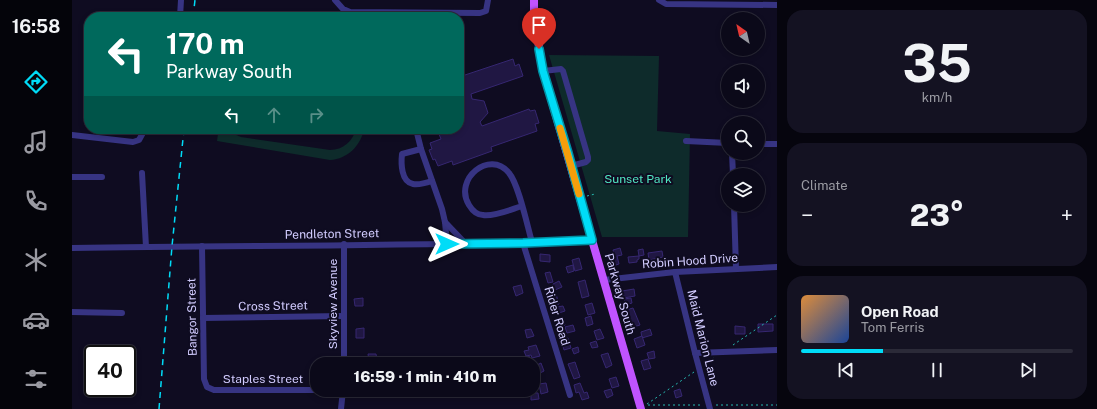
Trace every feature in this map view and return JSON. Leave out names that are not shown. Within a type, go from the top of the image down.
[{"type":"main road","name":"Parkway South","points":[[534,0],[534,16],[543,71],[572,166],[641,409]]},
{"type":"street","points":[[180,12],[181,0]]},
{"type":"street","points":[[334,0],[345,10],[350,12],[480,12],[486,11],[488,0]]},
{"type":"street","points":[[659,0],[666,4],[777,6]]},
{"type":"street","points":[[543,71],[561,68],[565,78],[588,157],[586,162],[572,166]]},
{"type":"street","points":[[72,135],[133,142],[140,140],[143,134]]},
{"type":"street","points":[[417,134],[420,149],[445,222],[447,244]]},
{"type":"street","points":[[686,141],[721,143]]},
{"type":"street","points":[[765,144],[777,144]]},
{"type":"street","points":[[420,149],[402,154],[402,170],[408,182],[415,184],[432,181]]},
{"type":"street","points":[[522,206],[490,215],[479,214],[473,211],[466,200],[465,190],[469,177],[478,168],[488,164],[506,169],[513,178],[522,206],[532,242]]},
{"type":"street","points":[[142,173],[146,247]]},
{"type":"street","points":[[72,177],[102,177]]},
{"type":"street","points":[[734,212],[736,269]]},
{"type":"street","points":[[445,222],[465,243]]},
{"type":"street","name":"Pendleton Street","points":[[72,248],[523,243],[592,240]]},
{"type":"street","name":"Rider Road","points":[[523,243],[570,395]]},
{"type":"street","name":"Skyview Avenue","points":[[344,244],[344,357]]},
{"type":"street","name":"Bangor Street","points":[[202,246],[204,379],[207,387]]},
{"type":"street","name":"Robin Hood Drive","points":[[604,280],[676,272],[777,267]]},
{"type":"street","name":"Maid Marion Lane","points":[[676,272],[695,353],[711,406]]},
{"type":"street","points":[[72,312],[122,313]]},
{"type":"street","name":"Cross Street","points":[[203,318],[344,316]]},
{"type":"street","points":[[695,353],[777,350]]},
{"type":"street","name":"Staples Street","points":[[207,387],[214,390],[310,390]]},
{"type":"street","points":[[341,409],[342,397]]},
{"type":"path","points":[[586,196],[595,194]]},
{"type":"path","points":[[728,349],[777,315]]},
{"type":"path","points":[[702,366],[715,357]]},
{"type":"path","points":[[696,370],[645,405],[711,406],[777,404]]},
{"type":"green space","name":"Sunset Park","points":[[549,55],[659,56],[657,131],[690,134],[688,237],[602,237]]},
{"type":"green space","points":[[218,134],[234,134],[241,137],[335,150],[347,144],[354,134],[362,134],[357,146],[353,150],[342,157],[330,160],[217,141]]},
{"type":"building","points":[[513,59],[515,66],[519,64],[523,76],[471,94],[472,99],[484,101],[488,113],[480,122],[482,126],[529,109],[530,111],[535,110],[539,123],[535,124],[537,131],[491,147],[492,151],[453,165],[452,161],[438,166],[435,159],[433,160],[429,150],[432,149],[430,143],[441,139],[439,134],[464,134],[464,75]]},
{"type":"building","points":[[620,248],[622,255],[617,256],[619,264],[613,266],[610,257],[615,256],[613,250]]},
{"type":"building","points":[[643,249],[644,255],[639,256],[638,250]]},
{"type":"building","points":[[662,251],[663,257],[649,260],[648,253]]},
{"type":"building","points":[[540,254],[550,255],[550,262],[540,261]]},
{"type":"building","points":[[639,256],[637,262],[629,263],[628,257]]},
{"type":"building","points":[[579,258],[582,269],[575,271],[572,260]]},
{"type":"building","points":[[573,265],[574,271],[568,273],[566,267]]},
{"type":"building","points":[[550,272],[553,282],[548,283],[545,273]]},
{"type":"building","points":[[585,280],[589,296],[582,298],[578,282]]},
{"type":"building","points":[[559,281],[562,287],[555,290],[553,284]]},
{"type":"building","points":[[521,285],[523,293],[516,296],[513,287]]},
{"type":"building","points":[[634,289],[635,296],[624,298],[622,291]]},
{"type":"building","points":[[556,294],[559,304],[551,307],[548,296]]},
{"type":"building","points":[[363,298],[363,306],[355,306],[354,299]]},
{"type":"building","points":[[631,298],[632,303],[626,305],[624,299]]},
{"type":"building","points":[[592,303],[595,313],[588,315],[585,305]]},
{"type":"building","points":[[563,306],[565,311],[559,313],[557,307]]},
{"type":"building","points":[[633,308],[640,325],[633,327],[631,320],[629,321],[626,310]]},
{"type":"building","points":[[591,316],[593,324],[587,326],[585,318]]},
{"type":"building","points":[[562,317],[565,325],[558,328],[555,320]]},
{"type":"building","points":[[758,324],[773,324],[773,331],[758,332]]},
{"type":"building","points":[[573,325],[575,331],[567,333],[565,327]]},
{"type":"building","points":[[735,326],[745,327],[745,334],[735,334]]},
{"type":"building","points":[[364,328],[364,338],[356,338],[356,329]]},
{"type":"building","points":[[531,329],[534,336],[527,338],[525,330]]},
{"type":"building","points":[[600,329],[604,338],[597,340],[594,331]]},
{"type":"building","points":[[650,329],[652,335],[642,338],[641,332]]},
{"type":"building","points":[[642,336],[645,345],[637,348],[634,339]]},
{"type":"building","points":[[568,338],[571,348],[564,350],[561,340]]},
{"type":"building","points":[[596,341],[598,347],[592,348],[590,343]]},
{"type":"building","points":[[536,345],[540,356],[526,356],[524,351],[529,350],[528,347]]},
{"type":"building","points":[[578,347],[579,352],[574,354],[572,349]]},
{"type":"building","points":[[654,351],[655,358],[649,359],[647,353]]},
{"type":"building","points":[[608,353],[612,365],[606,368],[601,355]]},
{"type":"building","points":[[368,354],[376,354],[376,357],[368,357]]},
{"type":"building","points":[[648,359],[651,368],[644,370],[641,361]]},
{"type":"building","points":[[575,362],[580,377],[574,379],[568,364]]},
{"type":"building","points":[[540,364],[544,371],[540,373]]},
{"type":"building","points":[[616,377],[619,386],[612,388],[609,379]]},
{"type":"building","points":[[546,383],[548,392],[541,394],[540,384]]},
{"type":"building","points":[[580,383],[584,393],[587,392],[589,398],[582,400],[579,392],[576,393],[574,385]]},
{"type":"building","points":[[611,389],[613,395],[607,398],[604,391]]},
{"type":"building","points":[[680,389],[682,396],[676,398],[674,391]]},
{"type":"building","points":[[531,397],[539,397],[539,399],[531,400]]},
{"type":"railway","points":[[194,12],[195,0]]},
{"type":"railway","points":[[159,409],[172,246],[183,134]]},
{"type":"slow traffic","points":[[560,128],[579,194]]},
{"type":"route","points":[[447,244],[592,240],[543,71],[539,49]]}]
